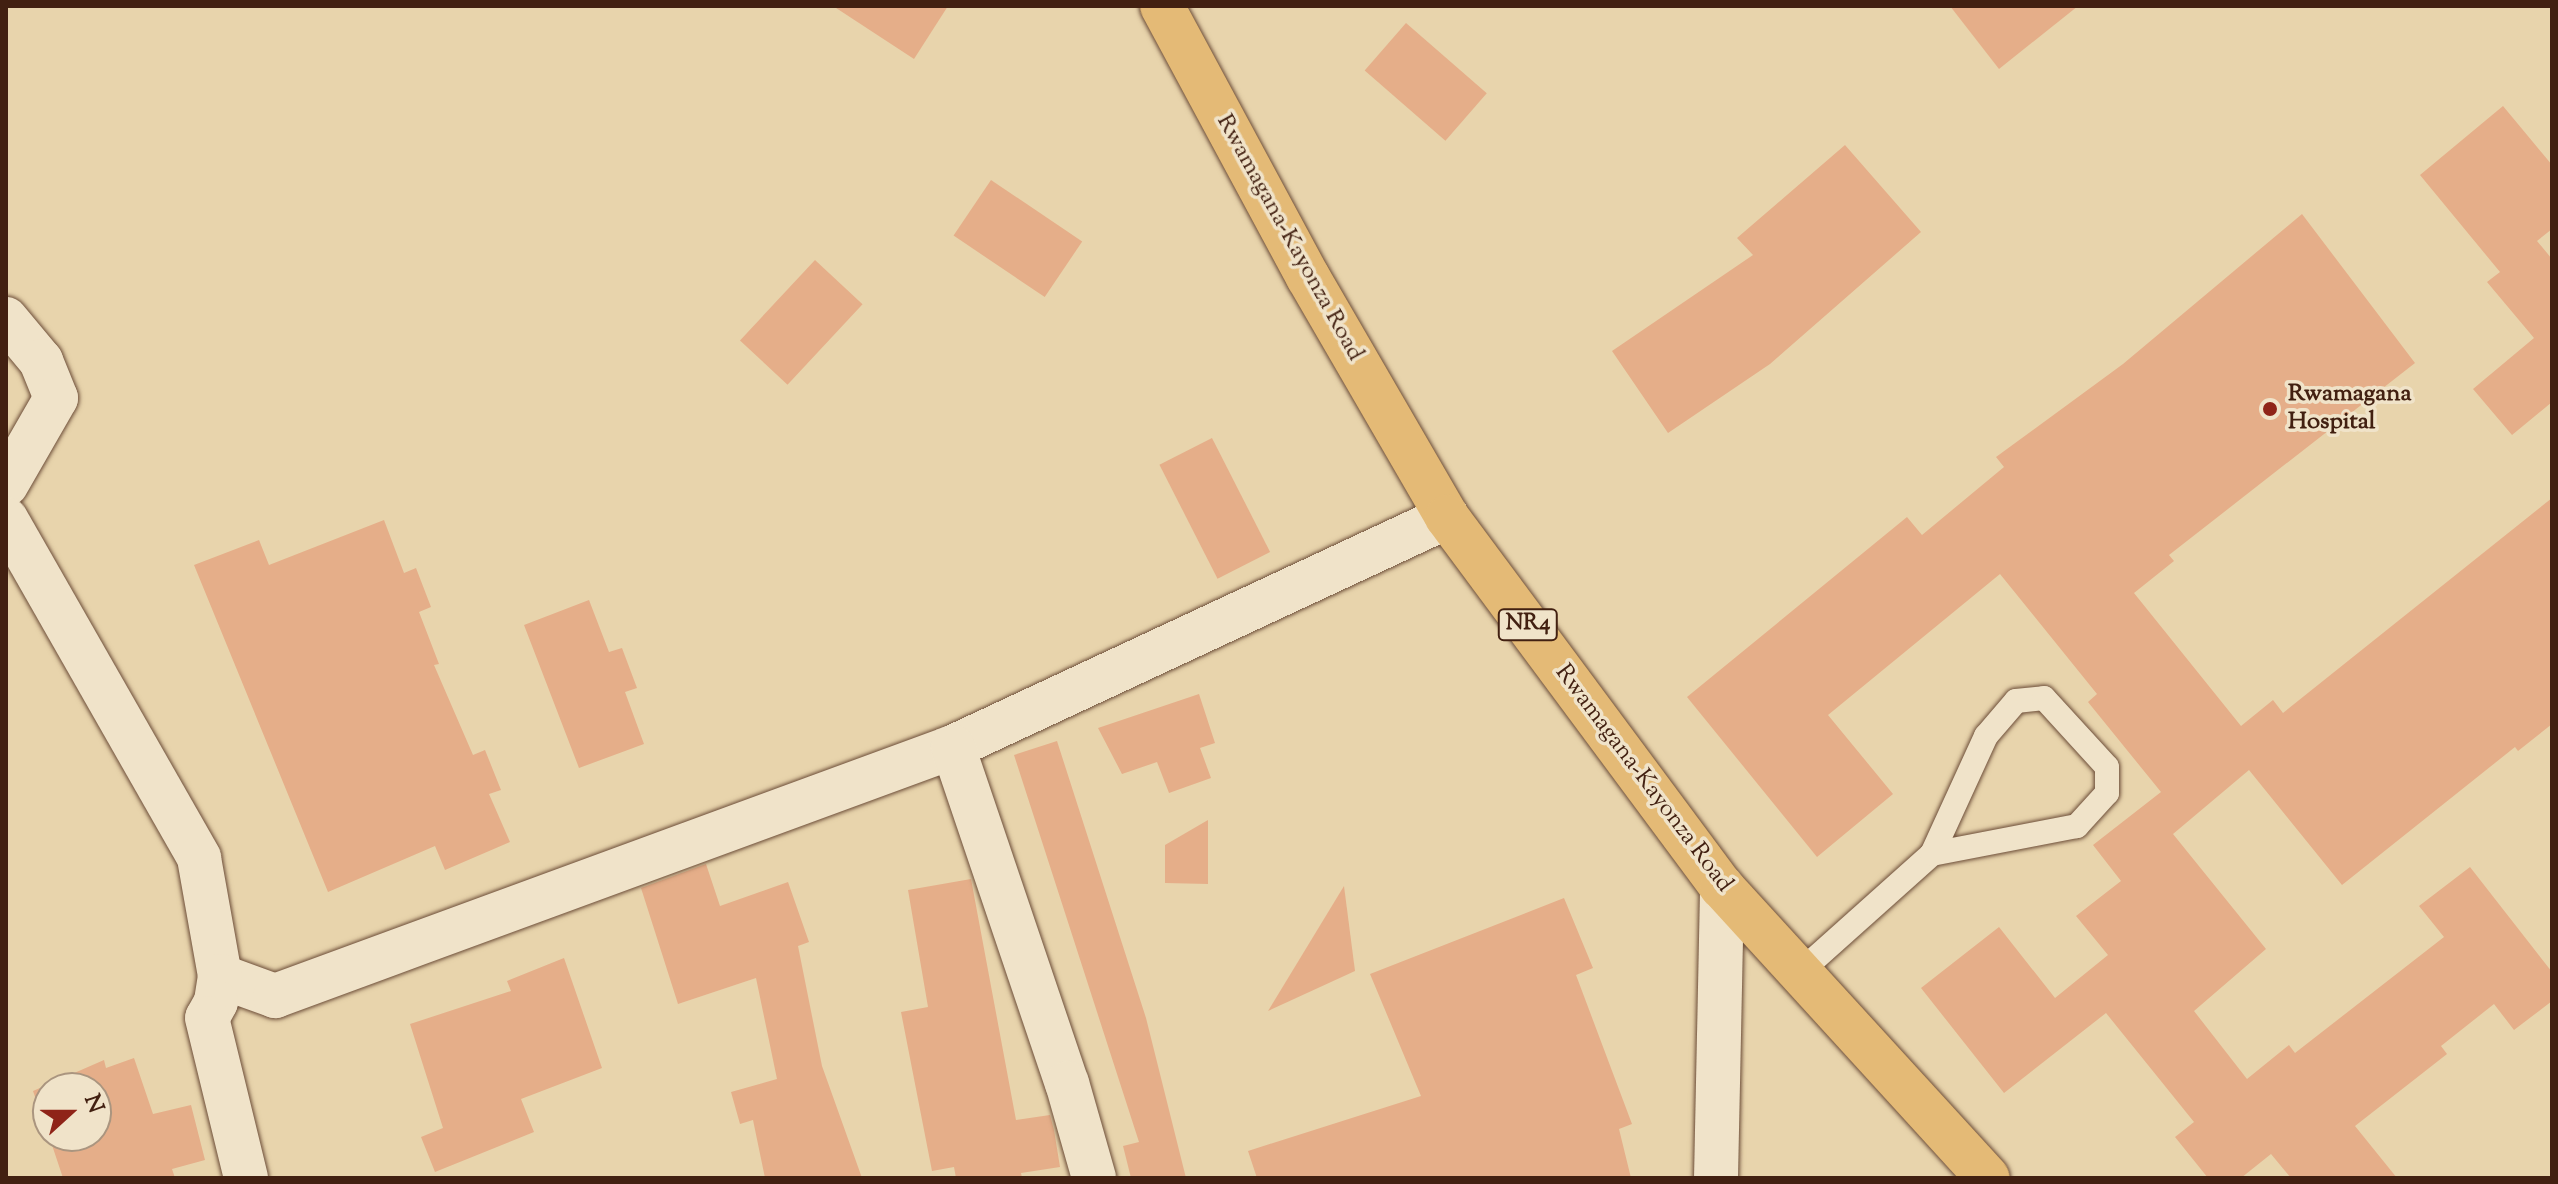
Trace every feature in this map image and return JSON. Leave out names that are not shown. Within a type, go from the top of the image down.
[{"type":"highway","name":"Rwamagana-Kayonza Road","points":[[1162,6],[1308,277],[1447,517],[1722,887],[1988,1178]]},
{"type":"street","points":[[6,319],[41,361],[56,398],[6,485]]},
{"type":"street","points":[[220,976],[275,996],[953,747],[1447,517]]},
{"type":"street","points":[[6,519],[199,858],[220,976],[216,1002],[207,1018],[246,1178]]},
{"type":"street","points":[[953,747],[1067,1083],[1094,1178]]},
{"type":"street","points":[[1716,1178],[1722,887]]},
{"type":"lane","points":[[1800,972],[1932,854],[1986,736],[2016,701],[2044,698],[2107,767],[2107,793],[2077,826],[1932,854]]},
{"type":"building","points":[[833,6],[948,6],[914,59]]},
{"type":"building","points":[[1950,6],[2078,6],[1999,69]]},
{"type":"building","points":[[1406,23],[1487,93],[1445,141],[1365,71]]},
{"type":"building","points":[[2503,106],[2552,165],[2552,229],[2537,241],[2552,259],[2552,402],[2512,435],[2473,389],[2534,338],[2487,282],[2500,272],[2420,175]]},
{"type":"building","points":[[1845,145],[1921,232],[1770,364],[1668,433],[1612,351],[1753,255],[1737,238]]},
{"type":"building","points":[[991,180],[1082,242],[1045,297],[954,236]]},
{"type":"building","points":[[2302,214],[2415,363],[2169,555],[2174,561],[2134,593],[2241,726],[2273,700],[2283,713],[2552,498],[2552,724],[2518,751],[2515,747],[2342,885],[2249,770],[2173,834],[2266,949],[2194,1011],[2247,1079],[2289,1045],[2295,1053],[2444,937],[2419,906],[2470,867],[2552,972],[2552,1001],[2514,1030],[2494,1004],[2441,1046],[2447,1054],[2355,1126],[2397,1178],[2291,1178],[2271,1154],[2241,1178],[2208,1178],[2175,1137],[2194,1122],[2106,1013],[2004,1093],[1921,988],[1999,927],[2055,998],[2108,955],[2076,916],[2121,881],[2093,845],[2161,792],[2088,702],[2097,694],[2000,574],[1828,715],[1893,794],[1817,857],[1687,697],[1907,517],[1922,535],[2004,467],[1996,457],[2123,364]]},
{"type":"building","points":[[815,260],[863,304],[788,385],[740,340]]},
{"type":"building","points":[[1212,438],[1270,552],[1218,579],[1159,465]]},
{"type":"building","points":[[384,520],[404,573],[416,568],[431,607],[419,612],[439,664],[434,665],[473,755],[485,750],[501,790],[489,794],[510,842],[445,870],[435,846],[328,892],[194,565],[259,540],[269,565]]},
{"type":"building","points":[[589,600],[609,652],[622,648],[637,688],[625,692],[644,744],[579,768],[524,625]]},
{"type":"building","points":[[1199,694],[1215,743],[1200,748],[1211,778],[1169,793],[1157,762],[1122,774],[1098,728]]},
{"type":"building","points":[[1057,741],[1146,1018],[1186,1178],[1131,1178],[1123,1146],[1139,1142],[1014,755]]},
{"type":"building","points":[[1208,820],[1208,884],[1165,883],[1165,845]]},
{"type":"building","points":[[706,864],[720,906],[788,882],[809,942],[798,946],[822,1066],[862,1178],[765,1178],[753,1120],[740,1124],[731,1092],[777,1079],[756,978],[678,1004],[641,888]]},
{"type":"building","points":[[971,879],[1016,1120],[1050,1115],[1054,1130],[1060,1167],[1021,1173],[1022,1178],[956,1178],[954,1167],[932,1171],[901,1012],[928,1007],[908,890]]},
{"type":"building","points":[[1344,886],[1355,971],[1268,1011]]},
{"type":"building","points":[[1564,898],[1593,968],[1576,975],[1632,1124],[1619,1129],[1631,1178],[1257,1178],[1248,1151],[1421,1096],[1370,974]]},
{"type":"building","points":[[564,958],[602,1068],[521,1099],[534,1132],[435,1172],[421,1137],[443,1128],[410,1024],[511,991],[507,981]]},
{"type":"building","points":[[134,1058],[153,1114],[191,1105],[205,1160],[172,1169],[175,1178],[63,1178],[54,1152],[112,1152],[112,1072],[77,1072],[104,1060],[106,1068]]},
{"type":"place","name":"Rwamagana Hospital","points":[[2270,409]]}]
